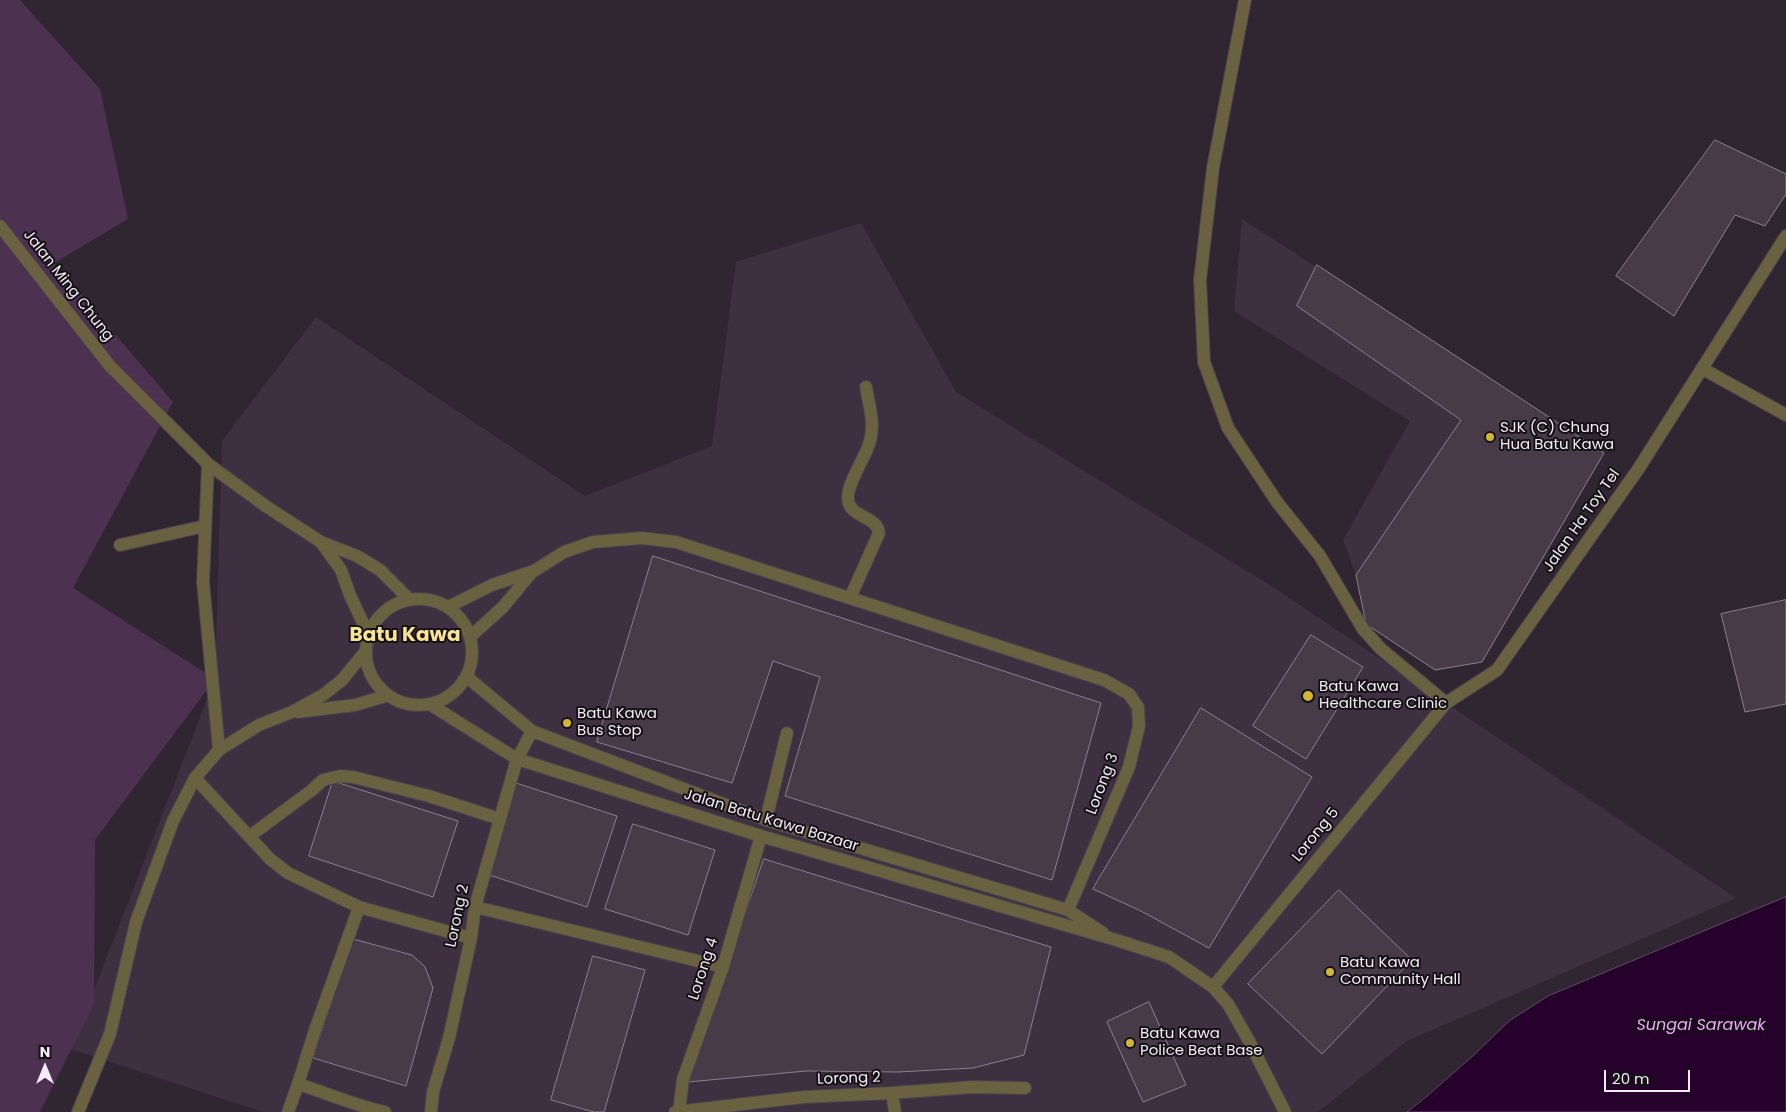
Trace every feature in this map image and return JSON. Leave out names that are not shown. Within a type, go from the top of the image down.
[{"type":"street","points":[[1245,0],[1213,168],[1200,280],[1204,362],[1228,428],[1277,502],[1320,556],[1363,629],[1381,649],[1446,704]]},
{"type":"street","name":"Jalan Ming Chung","points":[[0,226],[110,366],[208,464],[320,542]]},
{"type":"street","name":"Jalan Ha Toy Tel","points":[[1446,704],[1497,670],[1639,468],[1786,236]]},
{"type":"street","points":[[1703,369],[1786,415]]},
{"type":"street","points":[[850,598],[879,533],[879,528],[875,524],[851,509],[848,497],[848,492],[871,440],[871,417],[866,387]]},
{"type":"street","points":[[208,464],[202,582],[219,750]]},
{"type":"street","points":[[120,545],[205,526]]},
{"type":"street","name":"Lorong 3","points":[[534,570],[564,552],[593,542],[642,538],[676,542],[1104,680],[1129,694],[1138,707],[1138,726],[1129,767],[1068,910]]},
{"type":"street","points":[[320,542],[357,556],[380,570],[410,600]]},
{"type":"street","points":[[320,542],[341,570],[368,634]]},
{"type":"street","points":[[448,607],[492,585],[534,570]]},
{"type":"street","points":[[470,636],[502,607],[534,570]]},
{"type":"street","points":[[418,598],[431,600],[448,607],[462,620],[470,636],[472,659],[467,677],[455,693],[431,705],[403,704],[386,696],[372,680],[368,670],[365,652],[368,634],[376,620],[386,610],[400,602],[410,600],[418,598]]},
{"type":"street","points":[[78,1112],[110,1034],[136,922],[173,821],[195,778],[219,750],[259,725],[292,712],[323,695],[342,680],[365,652]]},
{"type":"street","name":"Jalan Batu Kawa Bazaar","points":[[467,677],[532,731],[766,820],[1068,910],[1113,939]]},
{"type":"street","points":[[292,712],[355,705],[386,696]]},
{"type":"street","name":"Lorong 5","points":[[1213,987],[1446,704]]},
{"type":"street","name":"Jalan Batu Kawa Bazaar","points":[[431,705],[517,760],[761,836],[1113,939],[1169,958],[1213,987],[1228,1004],[1248,1039],[1284,1112]]},
{"type":"street","name":"Lorong 2","points":[[431,1112],[433,1092],[449,1038],[475,907],[517,760],[532,731]]},
{"type":"street","points":[[766,820],[787,733]]},
{"type":"street","points":[[250,836],[323,780],[340,776],[353,777],[429,796],[500,819]]},
{"type":"street","points":[[195,778],[270,859],[288,873],[359,907],[470,938]]},
{"type":"street","name":"Lorong 4","points":[[678,1112],[683,1080],[723,967],[761,836]]},
{"type":"street","points":[[288,1112],[359,907]]},
{"type":"street","points":[[475,907],[723,967]]},
{"type":"street","points":[[298,1084],[385,1112]]},
{"type":"street","name":"Lorong 2","points":[[678,1112],[804,1096],[892,1093],[973,1087],[1025,1088]]},
{"type":"street","points":[[892,1093],[895,1112]]},
{"type":"shaded area","points":[[0,0],[20,0],[100,89],[128,219],[54,263],[173,402],[73,588],[215,679],[95,840],[94,1004],[40,1112],[0,1112]]},
{"type":"shaded area","name":"SJK (C) Chung Hua Batu Kawa","points":[[1242,219],[1604,453],[1482,662],[1435,670],[1366,624],[1356,575],[1343,540],[1410,421],[1234,311]]},
{"type":"shaded area","points":[[861,223],[956,392],[1276,589],[1736,898],[1407,1041],[1318,1112],[263,1112],[71,1049],[215,679],[222,441],[316,317],[585,496],[712,446],[736,262]]},
{"type":"water","name":"Sungai Sarawak","points":[[1786,897],[1786,1112],[1407,1112],[1475,1054],[1509,1021],[1548,996]]},
{"type":"building","points":[[1715,140],[1786,174],[1786,194],[1765,226],[1735,215],[1674,316],[1616,276]]},
{"type":"building","name":"SJK (C) Chung Hua Batu Kawa","points":[[1317,265],[1604,453],[1482,662],[1435,670],[1366,624],[1356,575],[1461,420],[1297,306]]},
{"type":"building","points":[[653,556],[1101,703],[1052,880],[785,796],[820,677],[773,661],[732,783],[597,742]]},
{"type":"building","points":[[1786,600],[1786,704],[1745,712],[1721,614]]},
{"type":"building","name":"Batu Kawa Healthcare Clinic","points":[[1311,635],[1363,667],[1306,759],[1253,726]]},
{"type":"building","points":[[1201,708],[1312,777],[1209,948],[1139,910],[1093,889]]},
{"type":"building","points":[[333,781],[458,821],[433,897],[309,856]]},
{"type":"building","points":[[516,783],[617,816],[587,907],[486,874]]},
{"type":"building","points":[[633,824],[715,850],[688,935],[605,909]]},
{"type":"building","points":[[764,859],[1051,947],[1024,1055],[973,1068],[898,1072],[806,1071],[688,1082]]},
{"type":"building","name":"Batu Kawa Community Hall","points":[[1339,890],[1412,960],[1322,1054],[1248,984]]},
{"type":"building","points":[[353,939],[412,955],[425,967],[433,988],[406,1086],[313,1058]]},
{"type":"building","points":[[593,956],[645,970],[604,1112],[594,1112],[551,1100]]},
{"type":"building","points":[[1149,1002],[1186,1085],[1143,1102],[1107,1022]]},
{"type":"place","name":"SJK (C) Chung Hua Batu Kawa","points":[[1490,437]]},
{"type":"place","name":"Batu Kawa Healthcare Clinic","points":[[1308,696]]},
{"type":"place","name":"Batu Kawa Bus Stop","points":[[567,723]]},
{"type":"place","name":"Batu Kawa Community Hall","points":[[1330,972]]},
{"type":"place","name":"Batu Kawa Police Beat Base","points":[[1130,1043]]},
{"type":"district","name":"Batu Kawa","points":[[405,636]]}]
